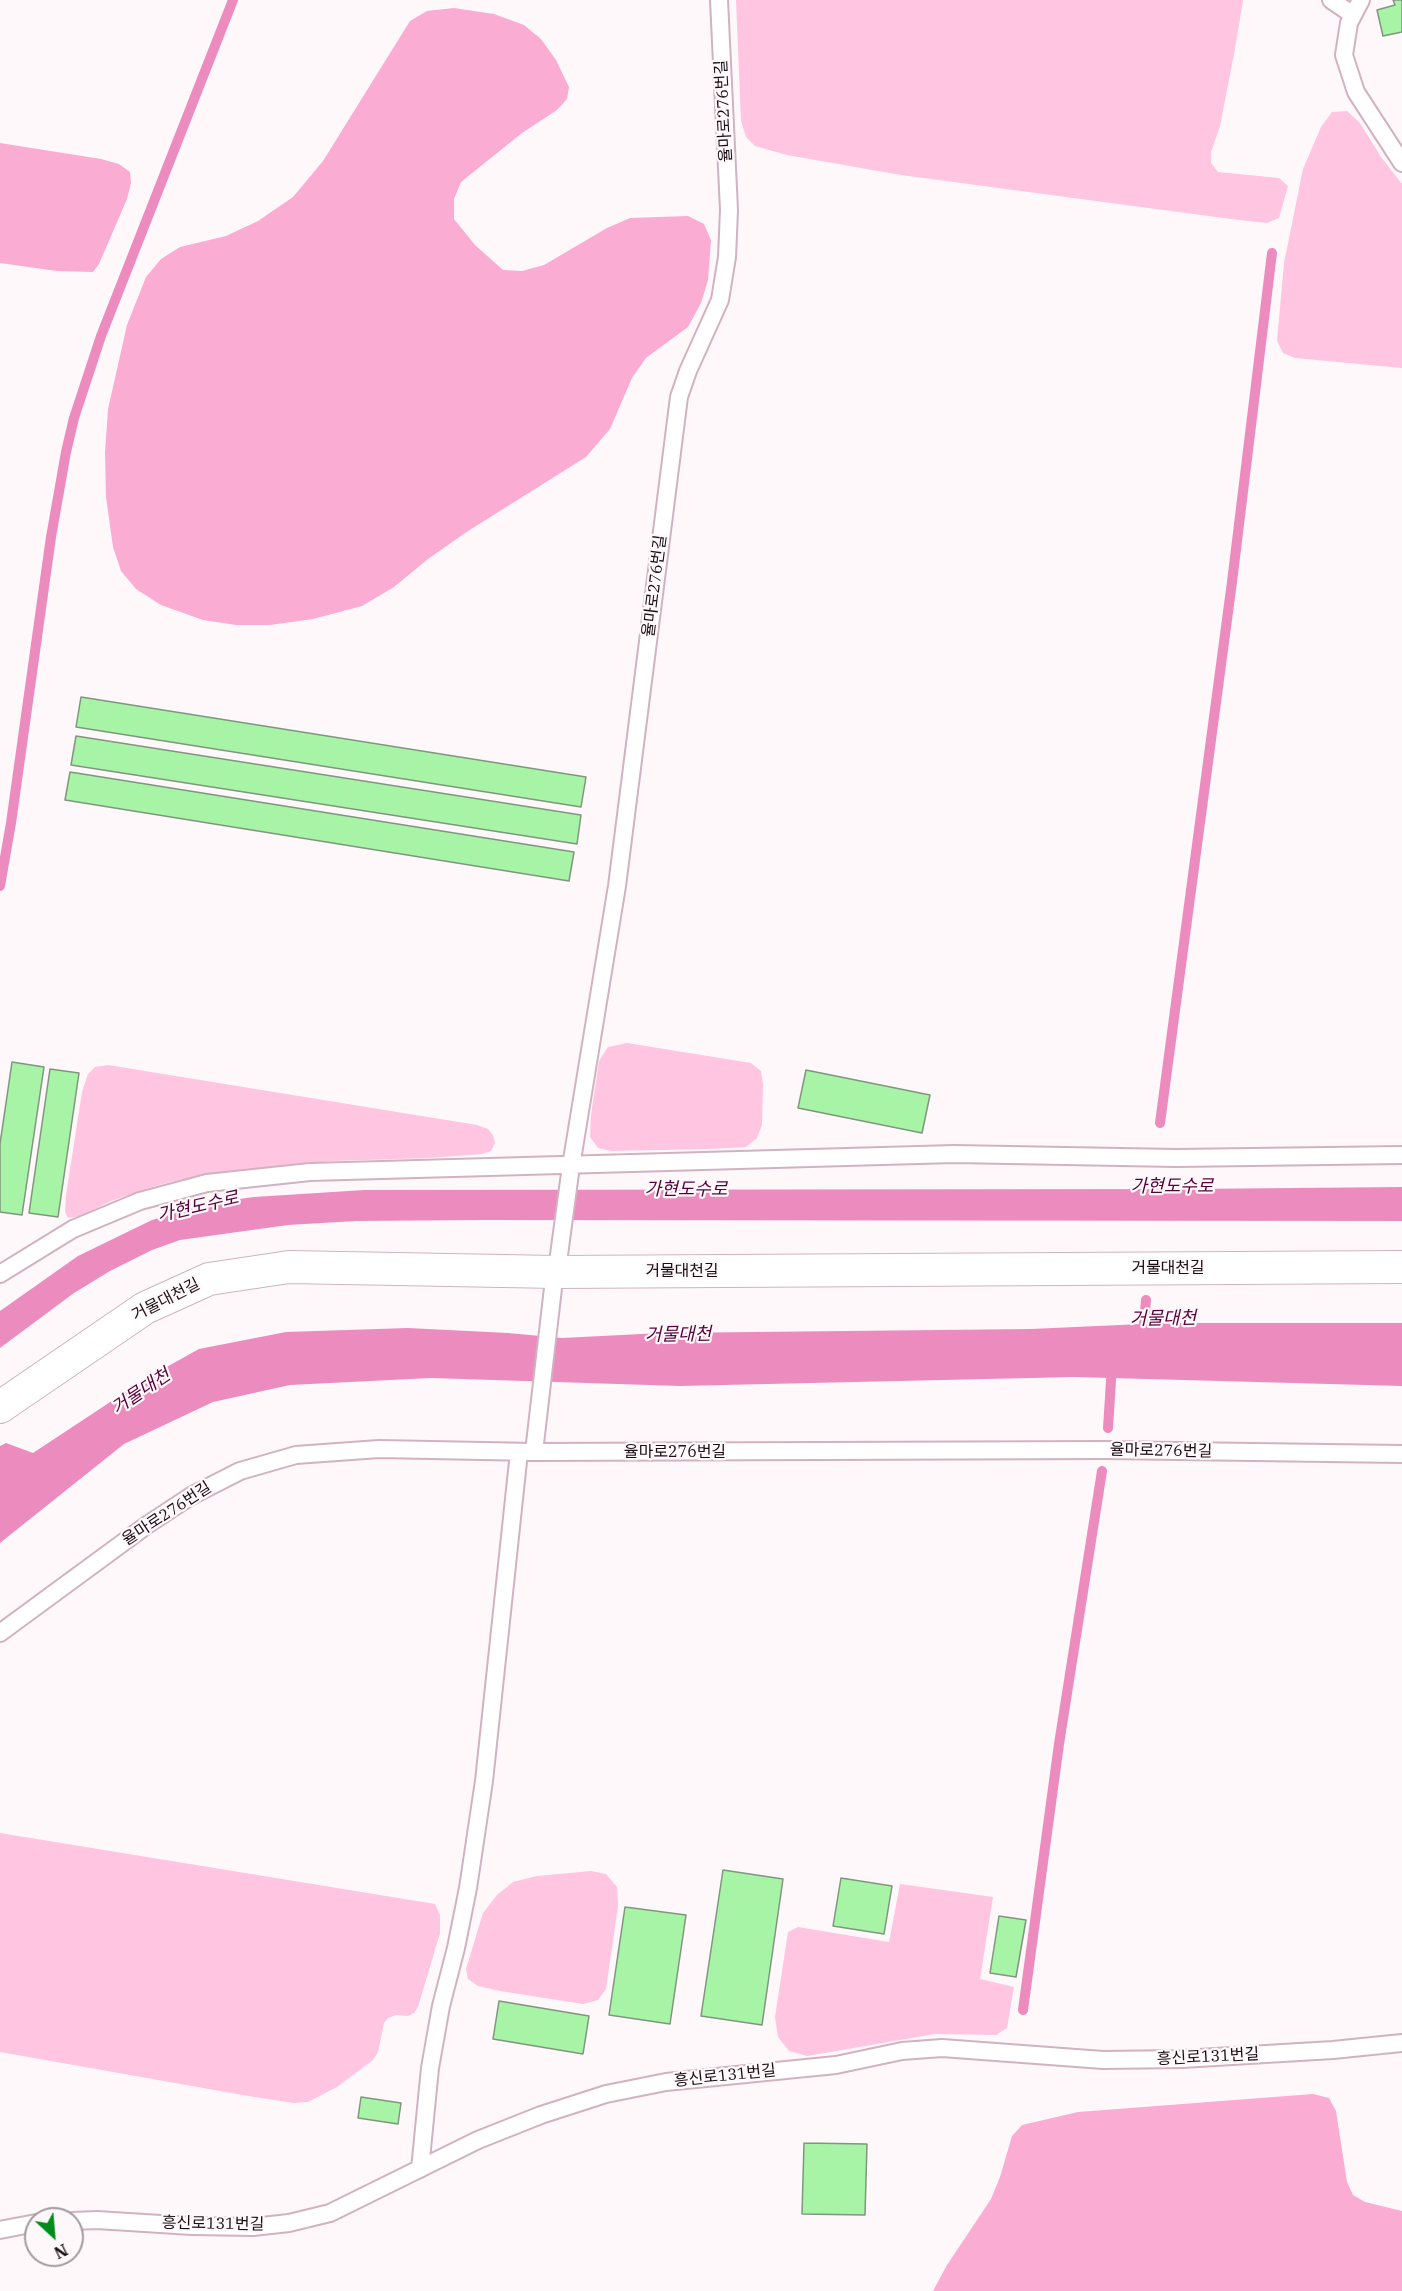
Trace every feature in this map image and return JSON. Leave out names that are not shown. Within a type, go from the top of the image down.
[{"type":"street","name":"거물대천길","points":[[0,1407],[145,1308],[209,1279],[289,1267],[556,1272],[1402,1267]]},
{"type":"lane","name":"율마로276번길","points":[[420,2169],[430,2067],[441,2006],[468,1888],[570,1172],[617,886],[679,397],[688,370],[720,300],[727,257],[729,210],[719,0]]},
{"type":"lane","points":[[1331,0],[1357,7],[1348,23],[1344,55],[1356,92],[1402,163]]},
{"type":"lane","points":[[0,1274],[73,1229],[140,1201],[207,1183],[310,1172],[570,1172],[954,1154],[1176,1158],[1402,1155]]},
{"type":"lane","name":"율마로276번길","points":[[0,1633],[147,1525],[191,1496],[240,1471],[296,1455],[379,1449],[530,1447],[1402,1454]]},
{"type":"lane","name":"흥신로131번길","points":[[84,2221],[253,2227],[289,2223],[330,2212],[478,2140],[530,2119],[606,2094],[666,2082],[836,2066],[902,2051],[942,2048],[1103,2060],[1137,2060],[1322,2050],[1402,2043]]},
{"type":"lane","points":[[0,2230],[24,2225]]},
{"type":"shaded area","points":[[736,0],[1243,0],[1220,126],[1211,152],[1211,163],[1218,172],[1279,178],[1288,186],[1279,218],[1267,223],[1231,219],[901,175],[787,155],[755,146],[746,137],[741,121]]},
{"type":"shaded area","points":[[454,8],[494,14],[524,25],[541,39],[556,60],[569,87],[567,99],[557,110],[522,133],[461,182],[454,199],[454,219],[475,245],[503,270],[522,271],[544,265],[607,228],[630,218],[688,216],[704,224],[711,240],[708,280],[701,303],[688,327],[646,358],[632,378],[610,429],[586,457],[468,531],[428,559],[394,587],[362,606],[313,619],[270,625],[236,625],[203,620],[161,605],[136,589],[121,571],[113,547],[106,497],[105,453],[108,409],[127,325],[146,277],[161,259],[180,247],[226,236],[258,221],[293,197],[323,161],[410,21],[427,11]]},
{"type":"shaded area","points":[[1347,111],[1360,123],[1381,157],[1402,184],[1402,368],[1295,358],[1283,353],[1277,341],[1284,263],[1303,169],[1321,127],[1332,112]]},
{"type":"shaded area","points":[[0,143],[101,159],[119,164],[130,172],[131,183],[127,199],[99,264],[93,272],[57,271],[0,263]]},
{"type":"shaded area","points":[[627,1043],[751,1063],[761,1071],[763,1084],[762,1125],[757,1138],[746,1147],[611,1151],[598,1148],[590,1137],[599,1061],[608,1047]]},
{"type":"shaded area","points":[[108,1065],[477,1125],[488,1129],[495,1143],[491,1151],[482,1154],[331,1161],[200,1175],[155,1186],[111,1201],[80,1216],[68,1218],[65,1212],[66,1195],[82,1092],[88,1074],[95,1067]]},
{"type":"shaded area","points":[[0,1833],[435,1904],[440,1915],[440,1933],[418,2007],[408,2016],[396,2015],[388,2018],[384,2023],[378,2052],[373,2060],[337,2087],[308,2102],[294,2103],[254,2097],[0,2052]]},
{"type":"shaded area","points":[[591,1871],[606,1874],[617,1887],[618,1906],[606,1989],[598,2000],[583,2004],[500,1991],[478,1986],[468,1979],[466,1969],[483,1913],[497,1895],[513,1882],[537,1876]]},
{"type":"shaded area","points":[[900,1884],[993,1897],[980,1979],[1014,1987],[1007,2028],[996,2035],[935,2034],[807,2056],[789,2051],[778,2037],[775,2017],[788,1932],[798,1927],[889,1942]]},
{"type":"shaded area","points":[[1313,2094],[1329,2098],[1336,2111],[1347,2182],[1353,2195],[1365,2202],[1402,2211],[1402,2291],[933,2291],[947,2265],[991,2199],[1012,2136],[1022,2125],[1078,2112]]},
{"type":"water","name":"가현도수로","points":[[1402,1187],[1402,1221],[483,1220],[356,1221],[288,1225],[180,1240],[152,1250],[110,1271],[74,1293],[0,1348],[0,1311],[78,1256],[152,1220],[210,1203],[254,1197],[364,1190]]},
{"type":"water","name":"거물대천","points":[[1164,1323],[1402,1323],[1402,1386],[1074,1377],[680,1386],[431,1378],[290,1385],[213,1402],[124,1444],[0,1543],[0,1446],[6,1443],[33,1453],[145,1379],[199,1349],[286,1332],[408,1328],[562,1338],[661,1333],[1031,1329]]},
{"type":"building","points":[[1393,0],[1402,0],[1402,32],[1383,36],[1377,10],[1395,5]]},
{"type":"building","points":[[81,697],[586,777],[581,807],[76,727]]},
{"type":"building","points":[[76,736],[581,815],[577,844],[71,765]]},
{"type":"building","points":[[70,772],[574,852],[569,881],[65,800]]},
{"type":"building","points":[[12,1062],[44,1067],[22,1215],[0,1212],[0,1144]]},
{"type":"building","points":[[50,1069],[79,1073],[58,1217],[29,1213]]},
{"type":"building","points":[[806,1070],[930,1095],[922,1133],[798,1108]]},
{"type":"building","points":[[723,1870],[783,1879],[762,2025],[701,2016]]},
{"type":"building","points":[[841,1878],[892,1886],[884,1934],[833,1926]]},
{"type":"building","points":[[625,1907],[686,1915],[670,2024],[609,2015]]},
{"type":"building","points":[[999,1916],[1026,1920],[1016,1977],[990,1973]]},
{"type":"building","points":[[499,2001],[589,2016],[583,2054],[493,2039]]},
{"type":"building","points":[[361,2097],[401,2103],[398,2124],[358,2118]]},
{"type":"building","points":[[804,2143],[867,2144],[865,2215],[802,2214]]},
{"type":"waterway","points":[[0,886],[51,537],[74,418],[101,336],[233,0]]},
{"type":"waterway","points":[[1160,1123],[1232,582],[1272,253]]},
{"type":"waterway","name":"거물대천","points":[[1143,1335],[1146,1300]]},
{"type":"waterway","points":[[1108,1428],[1112,1365]]},
{"type":"waterway","points":[[1023,2010],[1059,1744],[1102,1471]]}]
